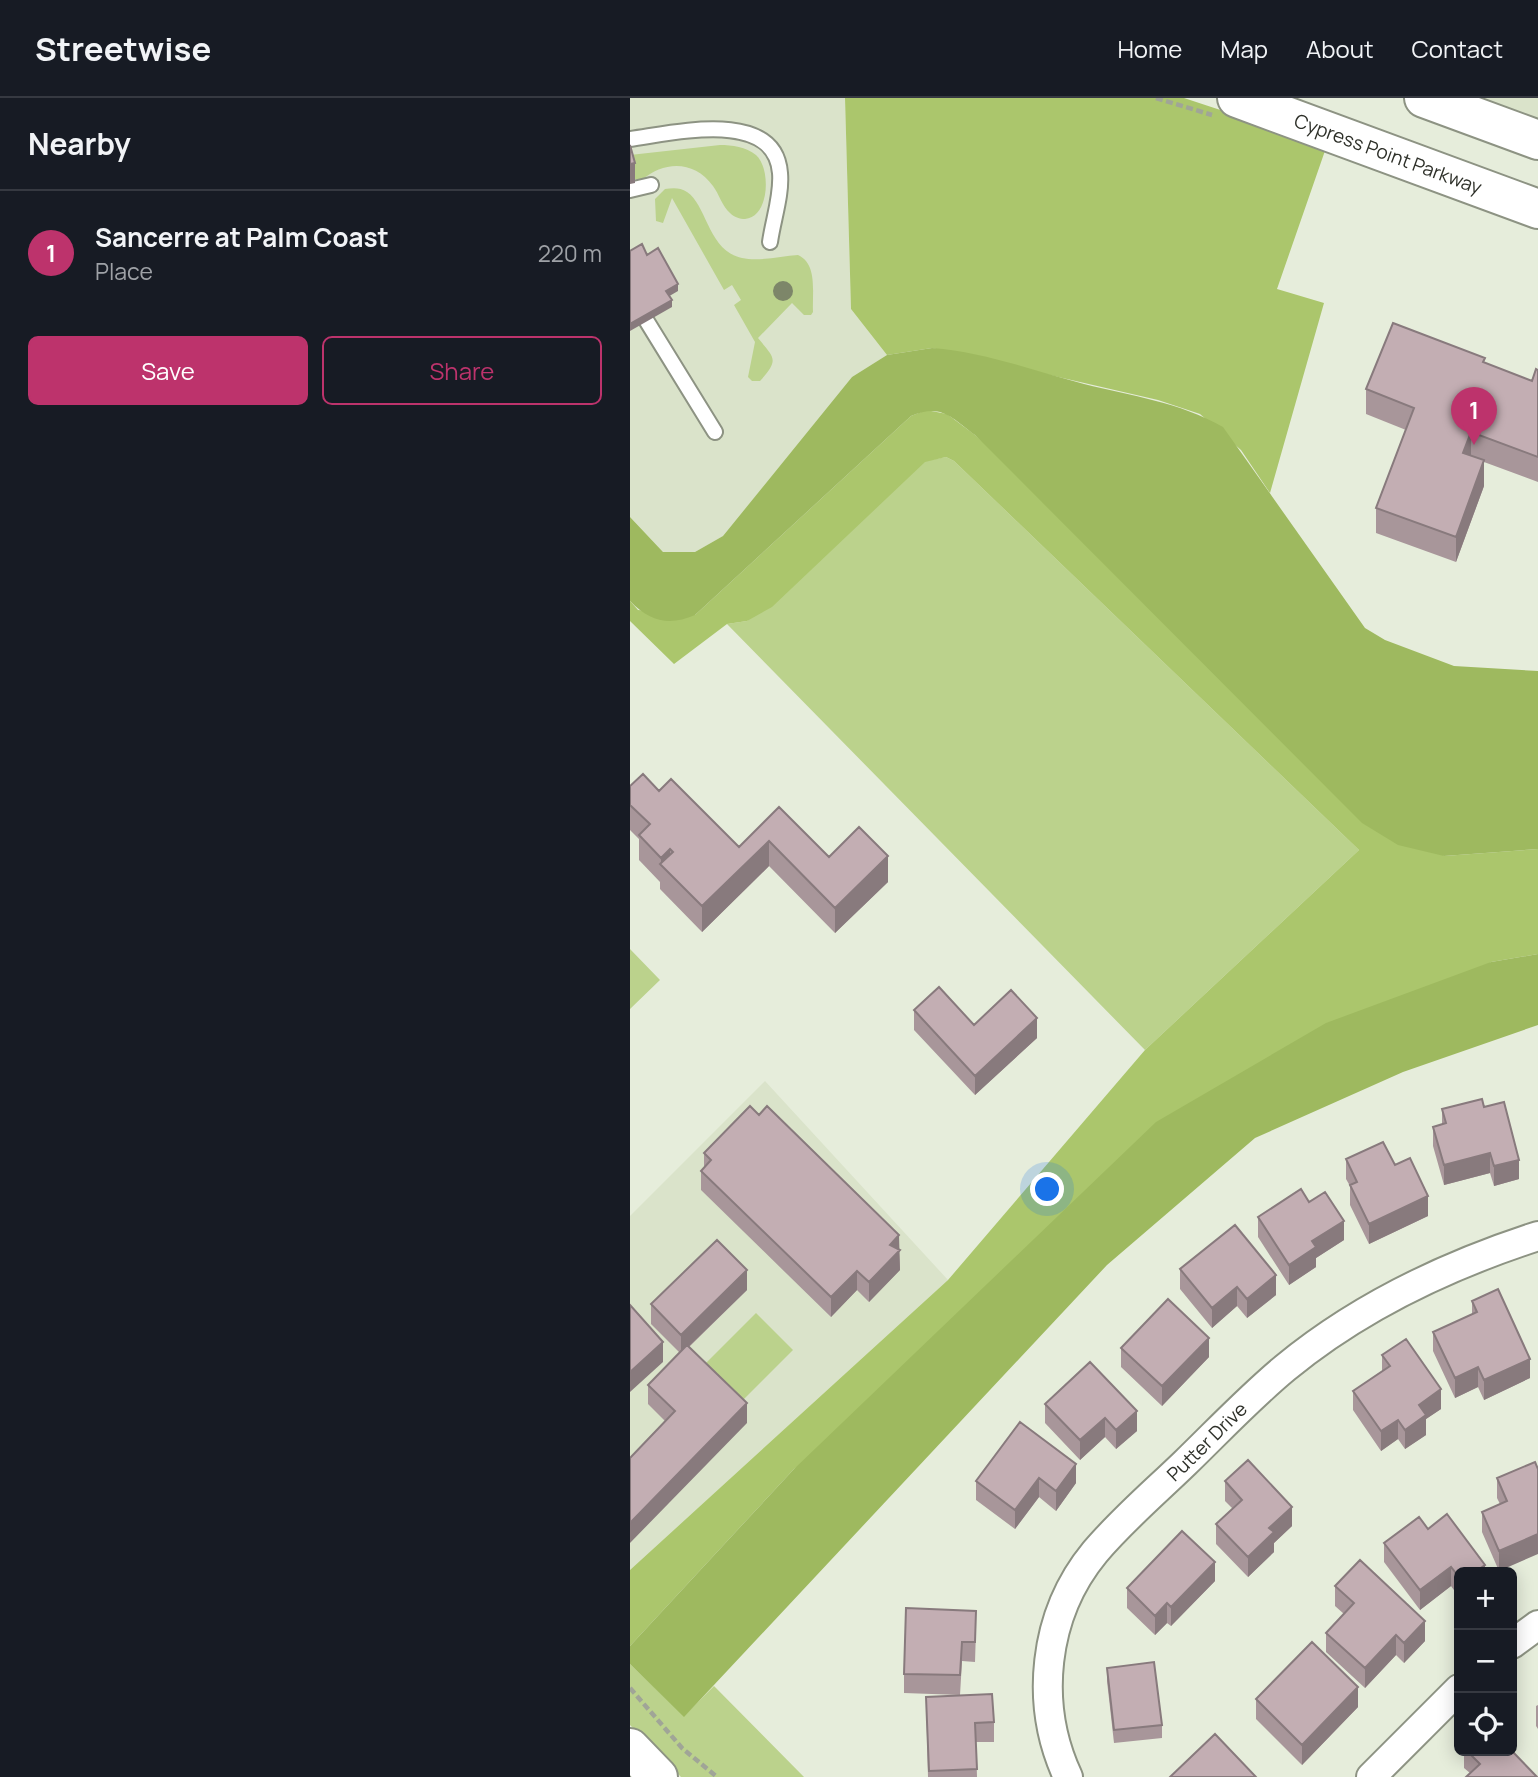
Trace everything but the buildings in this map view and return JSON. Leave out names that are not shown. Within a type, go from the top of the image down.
[{"type":"street","name":"Cypress Point Parkway","points":[[1237,98],[1538,209]]},
{"type":"street","points":[[1424,98],[1538,140]]},
{"type":"street","name":"Putter Drive","points":[[1068,1777],[1052,1732],[1048,1706],[1049,1663],[1058,1619],[1068,1594],[1095,1553],[1285,1368],[1321,1342],[1361,1315],[1430,1279],[1490,1252],[1538,1236]]},
{"type":"street","points":[[1517,1640],[1538,1625]]},
{"type":"street","points":[[1371,1777],[1455,1693]]},
{"type":"street","points":[[630,1748],[658,1777]]},
{"type":"lane","points":[[630,139],[694,131],[738,130],[754,135],[767,144],[780,171],[770,242]]},
{"type":"lane","points":[[630,190],[651,186]]},
{"type":"lane","points":[[630,294],[715,432]]},
{"type":"path","points":[[630,1688],[682,1748],[717,1777]]},
{"type":"shaded area","points":[[630,98],[845,98],[851,309],[887,355],[852,377],[723,536],[695,552],[663,552],[630,517]]},
{"type":"shaded area","points":[[845,98],[1184,98],[1327,145],[1277,289],[1324,303],[1270,493],[1241,450],[1200,414],[1158,400],[932,348],[887,355],[851,309]]},
{"type":"shaded area","points":[[1463,98],[1538,98],[1538,124]]},
{"type":"shaded area","points":[[720,145],[748,150],[761,161],[766,191],[759,210],[753,216],[743,219],[732,214],[705,177],[688,168],[669,167],[660,169],[642,180],[634,179],[630,155]]},
{"type":"shaded area","points":[[665,189],[682,189],[694,198],[715,237],[731,254],[756,259],[798,255],[809,265],[813,280],[813,312],[811,315],[804,315],[792,303],[758,338],[772,359],[770,368],[760,381],[752,381],[748,377],[755,342],[734,305],[741,300],[732,285],[724,290],[672,198],[663,223],[656,221],[655,199]]},
{"type":"shaded area","points":[[932,348],[990,358],[1155,401],[1189,411],[1223,427],[1365,628],[1385,640],[1454,666],[1538,671],[1538,849],[1444,856],[1398,845],[1362,823],[975,435],[952,418],[938,412],[921,412],[911,416],[695,615],[677,620],[661,620],[645,614],[630,601],[630,517],[663,552],[695,552],[723,536],[852,377],[887,355]]},
{"type":"shaded area","points":[[926,410],[947,414],[975,435],[1444,856],[1538,849],[1538,954],[1491,962],[794,1469],[630,1646],[630,1570],[948,1280],[1145,1050],[1359,850],[954,461],[946,457],[925,462],[772,607],[747,621],[727,624],[674,664],[630,621],[630,601],[638,610],[695,615],[911,416]]},
{"type":"shaded area","points":[[946,457],[954,461],[1359,850],[1145,1050],[727,624],[747,621],[925,461]]},
{"type":"shaded area","points":[[630,949],[660,980],[630,1009]]},
{"type":"shaded area","points":[[1538,954],[1538,1025],[1403,1072],[1255,1138],[1107,1265],[684,1717],[630,1664],[630,1646],[794,1469],[1156,1122],[1326,1023],[1491,962]]},
{"type":"shaded area","points":[[765,1081],[948,1280],[630,1570],[630,1216]]},
{"type":"shaded area","points":[[756,1313],[793,1350],[738,1405],[701,1368]]},
{"type":"shaded area","points":[[630,1664],[684,1716],[714,1686],[804,1777],[681,1777],[630,1725]]},
{"type":"place","name":"Sancerre at Palm Coast","points":[[1474,445]]}]
